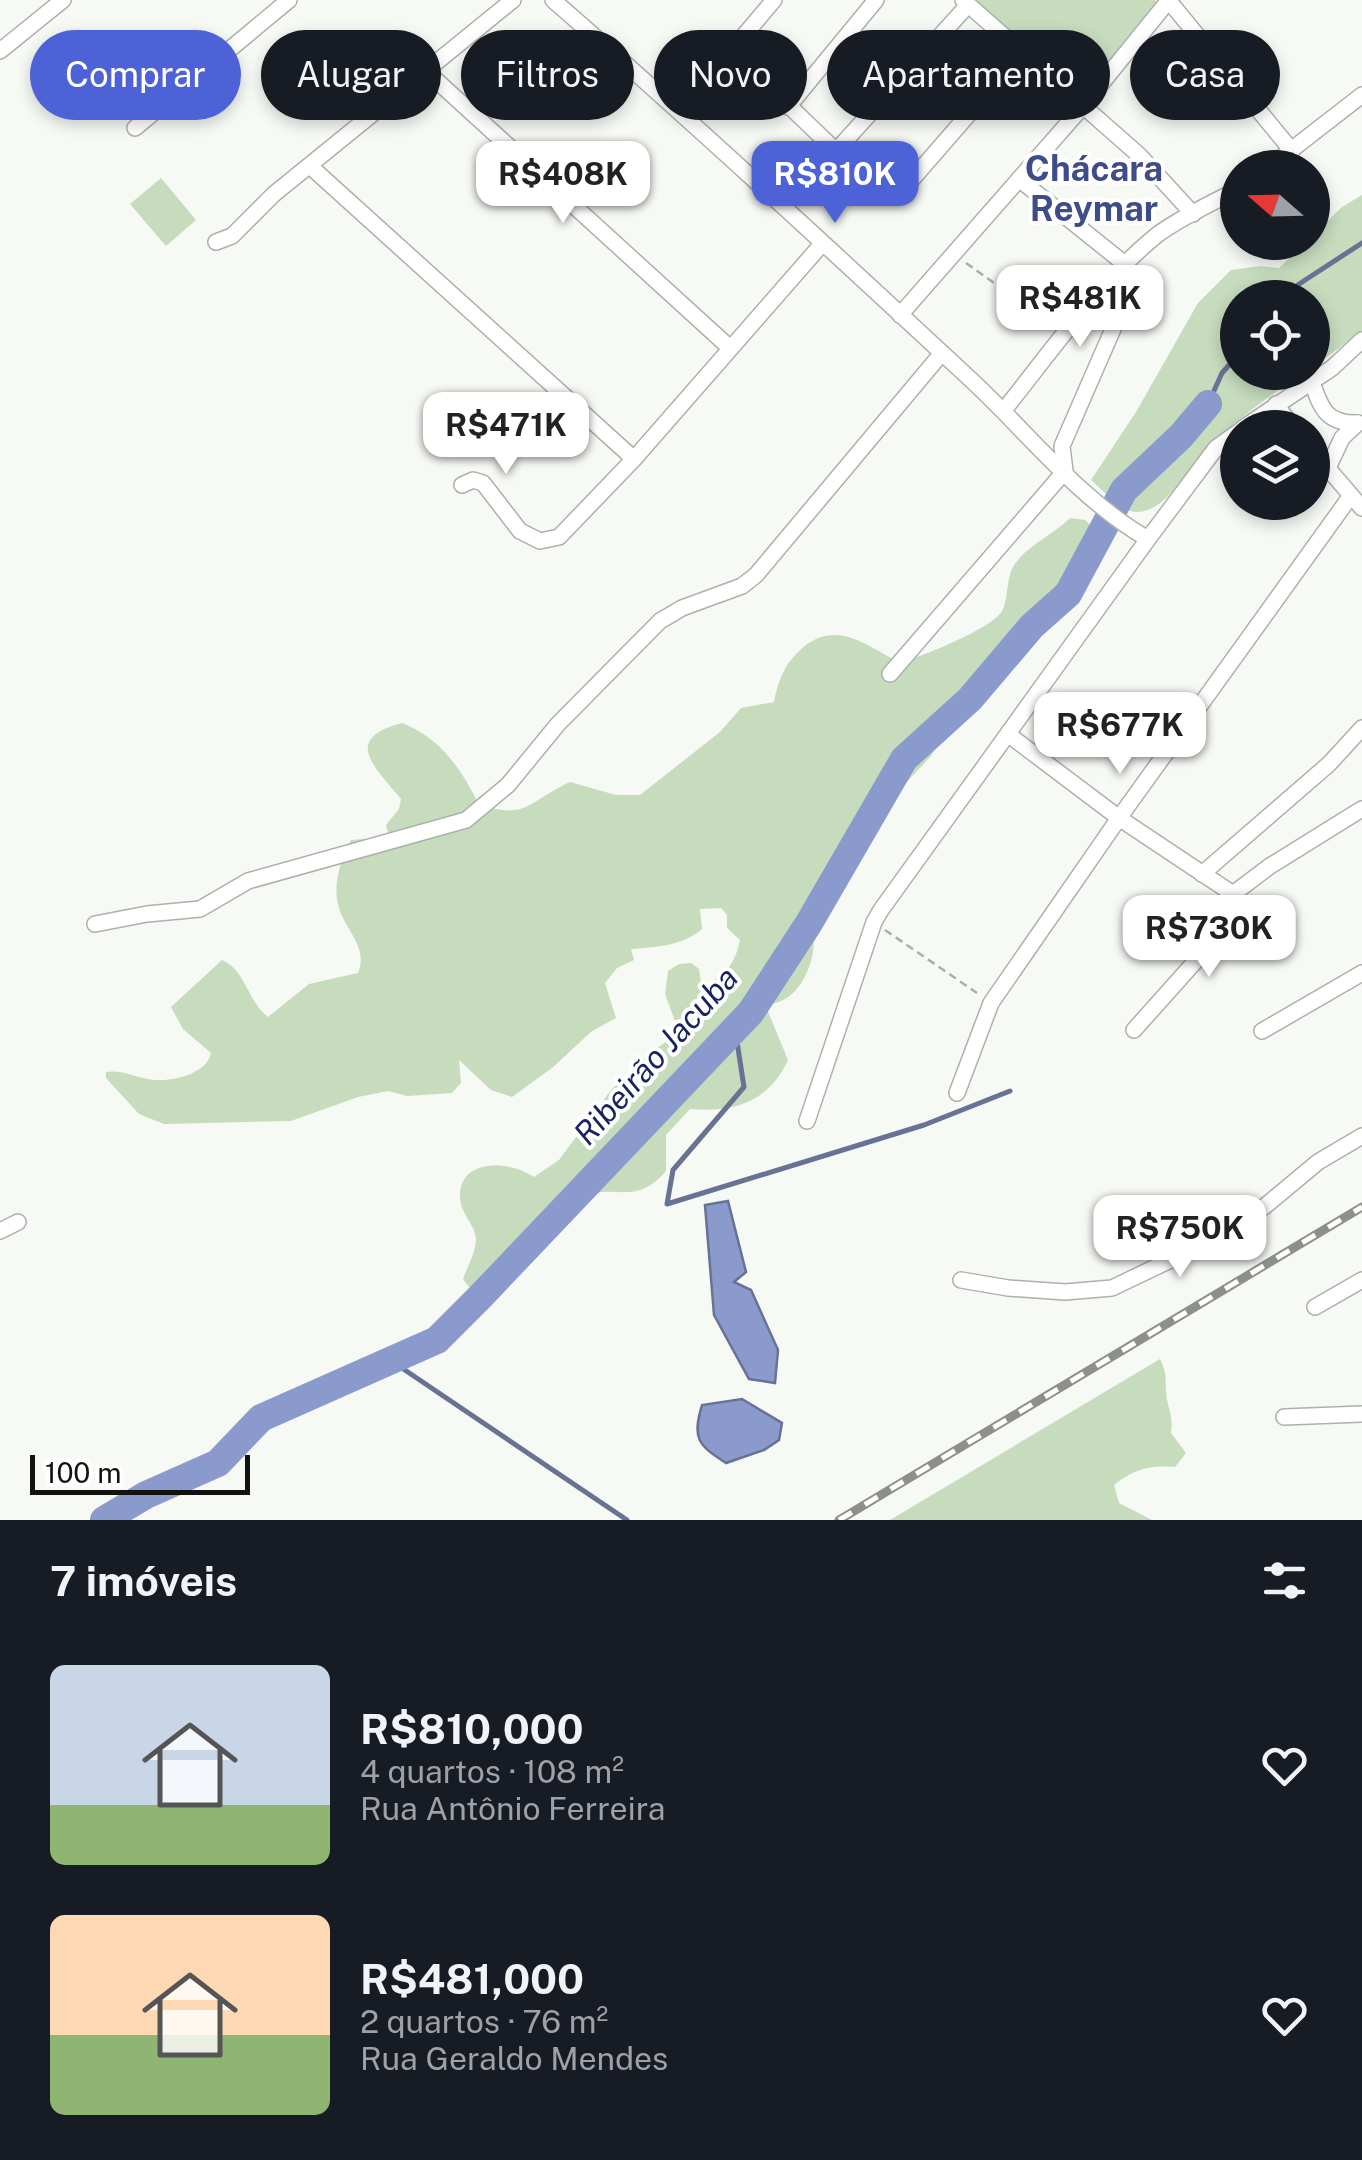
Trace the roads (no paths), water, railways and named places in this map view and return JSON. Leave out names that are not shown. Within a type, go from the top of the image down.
[{"type":"street","points":[[0,51],[63,0]]},
{"type":"street","points":[[134,128],[289,0]]},
{"type":"street","points":[[441,59],[513,0]]},
{"type":"street","points":[[553,0],[654,88]]},
{"type":"street","points":[[748,30],[774,0]]},
{"type":"street","points":[[807,84],[876,0]]},
{"type":"street","points":[[1110,72],[1169,0],[1292,150],[1362,95]]},
{"type":"street","points":[[836,151],[965,2],[996,30]]},
{"type":"street","points":[[441,85],[730,348]]},
{"type":"street","points":[[216,242],[232,236],[274,194],[367,120]]},
{"type":"street","points":[[690,120],[1004,410],[1084,490],[1148,539]]},
{"type":"street","points":[[802,120],[890,196],[901,192],[964,120]]},
{"type":"street","points":[[900,315],[1070,120]]},
{"type":"street","points":[[1101,120],[1194,214]]},
{"type":"street","points":[[311,167],[634,459]]},
{"type":"street","points":[[890,674],[1065,471],[1062,446],[1130,290],[1131,272],[1126,264],[1019,179]]},
{"type":"street","points":[[1004,410],[1126,264],[1158,234],[1220,199]]},
{"type":"street","points":[[462,484],[473,480],[483,484],[520,531],[540,540],[558,538],[634,459],[822,244]]},
{"type":"street","points":[[1330,369],[1362,340]]},
{"type":"street","points":[[95,924],[200,909],[248,880],[466,820],[508,785],[558,724],[660,622],[682,608],[742,586],[756,575],[942,353]]},
{"type":"street","points":[[1268,410],[1299,390]]},
{"type":"street","points":[[1315,390],[1325,414],[1343,424],[1360,422]]},
{"type":"street","points":[[1276,404],[1280,410]]},
{"type":"street","points":[[1330,464],[1342,438],[1360,422]]},
{"type":"street","points":[[806,1120],[874,922],[1148,539],[1220,445]]},
{"type":"street","points":[[957,1093],[991,1003],[1119,818],[1356,502],[1330,470]]},
{"type":"street","points":[[1202,874],[1329,764],[1362,728]]},
{"type":"street","points":[[1008,735],[1119,818],[1233,894]]},
{"type":"street","points":[[1134,1030],[1202,954],[1233,894],[1270,866],[1362,810]]},
{"type":"street","points":[[1262,1032],[1362,973]]},
{"type":"street","points":[[961,1280],[1064,1292],[1112,1288],[1183,1254],[1264,1207],[1318,1162],[1362,1136]]},
{"type":"street","points":[[0,1231],[18,1222]]},
{"type":"street","points":[[1315,1307],[1362,1280]]},
{"type":"street","points":[[1284,1417],[1362,1414]]},
{"type":"water","points":[[728,1201],[746,1272],[734,1282],[751,1290],[778,1350],[775,1383],[749,1379],[714,1315],[705,1205]]},
{"type":"water","points":[[742,1399],[782,1423],[779,1440],[764,1450],[726,1463],[700,1440],[702,1405]]},
{"type":"waterway","name":"Ribeirão Jacuba","points":[[1305,280],[1362,243]]},
{"type":"waterway","name":"Ribeirão Jacuba","points":[[1208,404],[1220,377]]},
{"type":"waterway","name":"Ribeirão Jacuba","points":[[104,1520],[146,1495],[218,1463],[261,1418],[437,1340],[480,1297],[751,1012],[809,923],[904,759],[970,699],[1032,626],[1068,594],[1124,490],[1181,436],[1208,404]]},
{"type":"waterway","points":[[735,1029],[744,1087],[673,1170],[667,1204],[924,1125],[1010,1091]]},
{"type":"waterway","points":[[393,1362],[627,1520]]},
{"type":"railway","points":[[839,1520],[1362,1207]]},
{"type":"district","name":"Chácara Reymar","points":[[1094,189]]}]
